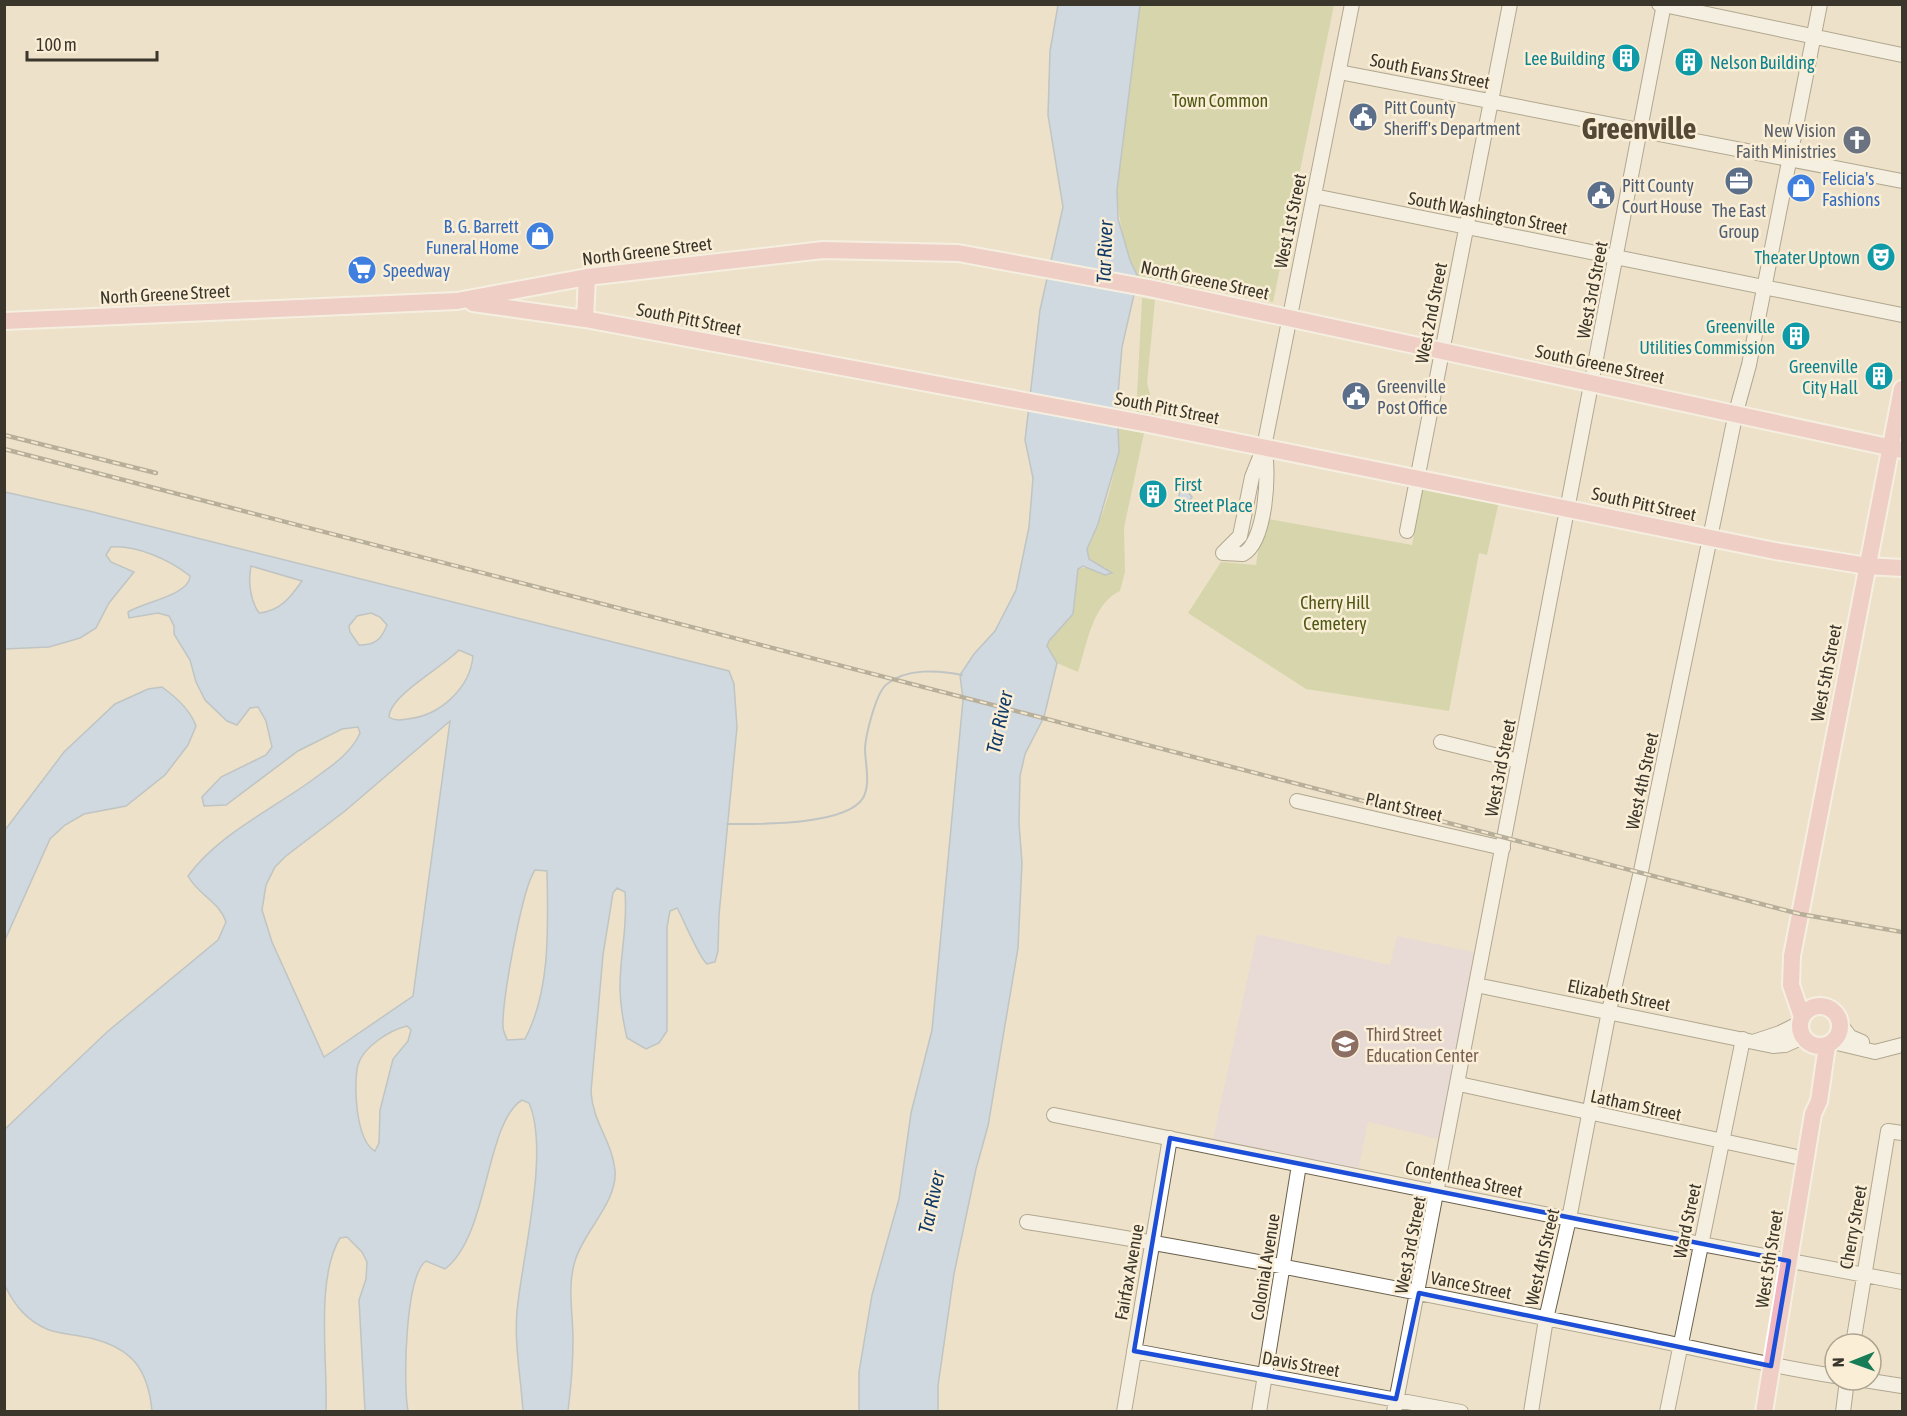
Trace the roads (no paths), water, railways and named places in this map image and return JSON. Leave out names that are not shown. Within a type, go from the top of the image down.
[{"type":"main road","name":"North Greene Street","points":[[4,321],[457,301],[587,278],[784,253],[857,250],[958,253],[1149,288],[1289,318]]},
{"type":"main road","points":[[585,319],[587,278]]},
{"type":"main road","name":"South Pitt Street","points":[[457,301],[585,319],[1143,423],[1710,538],[1866,566],[1902,568]]},
{"type":"main road","name":"South Greene Street","points":[[1289,318],[1897,448]]},
{"type":"main road","name":"West 5th Street","points":[[1764,1412],[1813,1114],[1810,1098],[1815,1071],[1813,1035],[1791,985],[1791,965],[1866,566],[1897,448],[1902,388]]},
{"type":"main road","points":[[1791,965],[1805,990],[1836,1013],[1841,1025],[1837,1038],[1813,1035],[1812,1008],[1825,1006]]},
{"type":"street","name":"West 1st Street","points":[[1264,447],[1352,4]]},
{"type":"street","name":"West 2nd Street","points":[[1407,531],[1510,4]]},
{"type":"street","name":"West 4th Street","points":[[1531,1412],[1546,1319],[1569,1219],[1609,1011],[1641,871],[1736,412],[1765,287],[1820,4]]},
{"type":"street","points":[[1663,5],[1902,55]]},
{"type":"street","name":"West 3rd Street","points":[[1395,1405],[1419,1293],[1519,760],[1617,258],[1663,5]]},
{"type":"street","name":"South Evans Street","points":[[1339,72],[1902,181]]},
{"type":"street","name":"South Washington Street","points":[[1314,196],[1902,315]]},
{"type":"street","points":[[1264,447],[1268,463],[1264,500],[1255,544],[1243,554],[1223,553],[1238,538],[1254,471],[1264,447]]},
{"type":"street","points":[[1248,498],[1264,500]]},
{"type":"street","points":[[1238,538],[1248,552]]},
{"type":"street","points":[[1441,742],[1519,760]]},
{"type":"street","name":"Plant Street","points":[[1297,801],[1503,848]]},
{"type":"street","name":"Elizabeth Street","points":[[1476,985],[1748,1040],[1774,1036],[1813,1035]]},
{"type":"street","points":[[1841,1025],[1850,1037],[1883,1051]]},
{"type":"street","points":[[1813,1035],[1875,1052],[1902,1045]]},
{"type":"street","name":"Ward Street","points":[[1667,1412],[1722,1142],[1748,1040]]},
{"type":"street","name":"Latham Street","points":[[1459,1084],[1806,1159]]},
{"type":"street","name":"Contenthea Street","points":[[1054,1115],[1569,1219],[1902,1282]]},
{"type":"street","name":"Cherry Street","points":[[1855,1332],[1888,1131],[1902,1133]]},
{"type":"street","name":"Fairfax Avenue","points":[[1124,1412],[1170,1138]]},
{"type":"street","name":"Colonial Avenue","points":[[1259,1412],[1299,1165]]},
{"type":"street","name":"Vance Street","points":[[1027,1222],[1284,1266],[1680,1345],[1771,1366],[1823,1374]]},
{"type":"street","name":"Davis Street","points":[[1134,1351],[1265,1376],[1395,1405],[1461,1412]]},
{"type":"street","points":[[1883,1383],[1902,1386]]},
{"type":"street","points":[[1843,1412],[1846,1392]]},
{"type":"water","name":"Tar River","points":[[1058,5],[1140,5],[1117,190],[1118,219],[1130,260],[1138,277],[1122,347],[1117,406],[1119,452],[1098,524],[1087,549],[1089,559],[1112,573],[1105,575],[1083,566],[1078,569],[1073,614],[1047,646],[1057,663],[1044,717],[1025,754],[1020,776],[1019,823],[1022,863],[1018,948],[988,1126],[976,1169],[954,1274],[938,1386],[938,1411],[859,1412],[859,1372],[872,1295],[899,1199],[911,1113],[932,1030],[963,700],[960,675],[974,654],[995,631],[1016,590],[1029,527],[1033,478],[1025,440],[1040,310],[1063,207],[1048,115],[1050,51]]},
{"type":"water","points":[[1181,485],[1189,487],[1188,492],[1192,497],[1185,509],[1177,507]]},
{"type":"water","points":[[5,492],[729,671],[734,684],[737,727],[719,915],[718,951],[715,962],[707,964],[677,908],[670,911],[667,927],[667,1031],[659,1043],[646,1049],[627,1038],[620,986],[625,892],[617,888],[613,893],[603,955],[591,1092],[595,1113],[613,1160],[614,1182],[606,1205],[585,1239],[575,1261],[571,1290],[573,1357],[568,1411],[523,1411],[516,1323],[533,1205],[537,1148],[535,1124],[529,1103],[522,1100],[510,1113],[501,1131],[479,1207],[459,1253],[445,1269],[426,1261],[419,1271],[414,1287],[407,1332],[406,1398],[408,1411],[365,1411],[359,1300],[366,1279],[367,1262],[362,1252],[347,1237],[340,1238],[332,1255],[325,1298],[326,1411],[152,1411],[147,1383],[142,1372],[127,1354],[105,1342],[49,1330],[28,1317],[13,1300],[5,1286],[5,1129],[107,1032],[218,940],[226,922],[223,915],[188,876],[201,860],[232,833],[331,766],[348,751],[360,733],[358,727],[342,729],[298,751],[226,805],[204,806],[202,797],[221,777],[266,755],[272,747],[266,721],[258,707],[250,708],[237,725],[227,721],[205,700],[196,682],[190,660],[174,634],[174,626],[169,616],[158,613],[129,618],[128,612],[174,593],[188,583],[190,576],[163,559],[132,548],[111,547],[106,555],[111,562],[134,572],[109,603],[96,628],[80,638],[49,647],[5,649]],"holes":[[[251,566],[302,581],[284,603],[273,610],[259,613],[252,596]],[[371,613],[380,617],[387,625],[377,641],[359,645],[350,632],[349,626],[357,616]],[[459,650],[473,656],[471,668],[460,689],[442,706],[419,717],[400,720],[389,717],[398,700]],[[450,721],[413,996],[324,1057],[272,942],[262,910],[266,885],[275,867],[345,811]],[[535,870],[547,871],[546,957],[540,1000],[525,1039],[507,1040],[503,1030],[506,994],[524,898]],[[407,1026],[411,1030],[408,1041],[393,1059],[380,1110],[379,1143],[375,1151],[369,1145],[360,1125],[356,1098],[358,1065],[371,1046],[393,1031]]]},
{"type":"water","points":[[162,687],[182,704],[196,726],[188,745],[165,775],[126,806],[84,814],[65,825],[50,839],[5,940],[5,830],[64,752],[115,704],[148,689]]},
{"type":"waterway","points":[[727,824],[800,822],[839,814],[853,807],[863,798],[865,792],[866,742],[872,714],[883,688],[895,679],[913,673],[934,671],[962,675]]},
{"type":"railway","points":[[4,435],[156,473]]},
{"type":"railway","points":[[4,449],[1800,914],[1902,932]]},
{"type":"place","name":"Lee Building","points":[[1626,58]]},
{"type":"place","name":"Nelson Building","points":[[1689,62]]},
{"type":"place","name":"Pitt County Sheriff's Department","points":[[1363,117]]},
{"type":"place","name":"New Vision Faith Ministries","points":[[1857,140]]},
{"type":"place","name":"The East Group","points":[[1739,181]]},
{"type":"place","name":"Felicia's Fashions","points":[[1801,188]]},
{"type":"place","name":"Pitt County Court House","points":[[1601,195]]},
{"type":"place","name":"B. G. Barrett Funeral Home","points":[[540,236]]},
{"type":"place","name":"Theater Uptown","points":[[1881,257]]},
{"type":"place","name":"Speedway","points":[[362,270]]},
{"type":"place","name":"Greenville Utilities Commission","points":[[1796,336]]},
{"type":"place","name":"Greenville City Hall","points":[[1879,376]]},
{"type":"place","name":"Greenville Post Office","points":[[1356,396]]},
{"type":"place","name":"First Street Place","points":[[1153,494]]},
{"type":"place","name":"Third Street Education Center","points":[[1345,1044]]},
{"type":"district","name":"Greenville","points":[[1639,128]]},
{"type":"park label","name":"Town Common","points":[[1220,100]]},
{"type":"park label","name":"Cherry Hill Cemetery","points":[[1335,612]]}]
